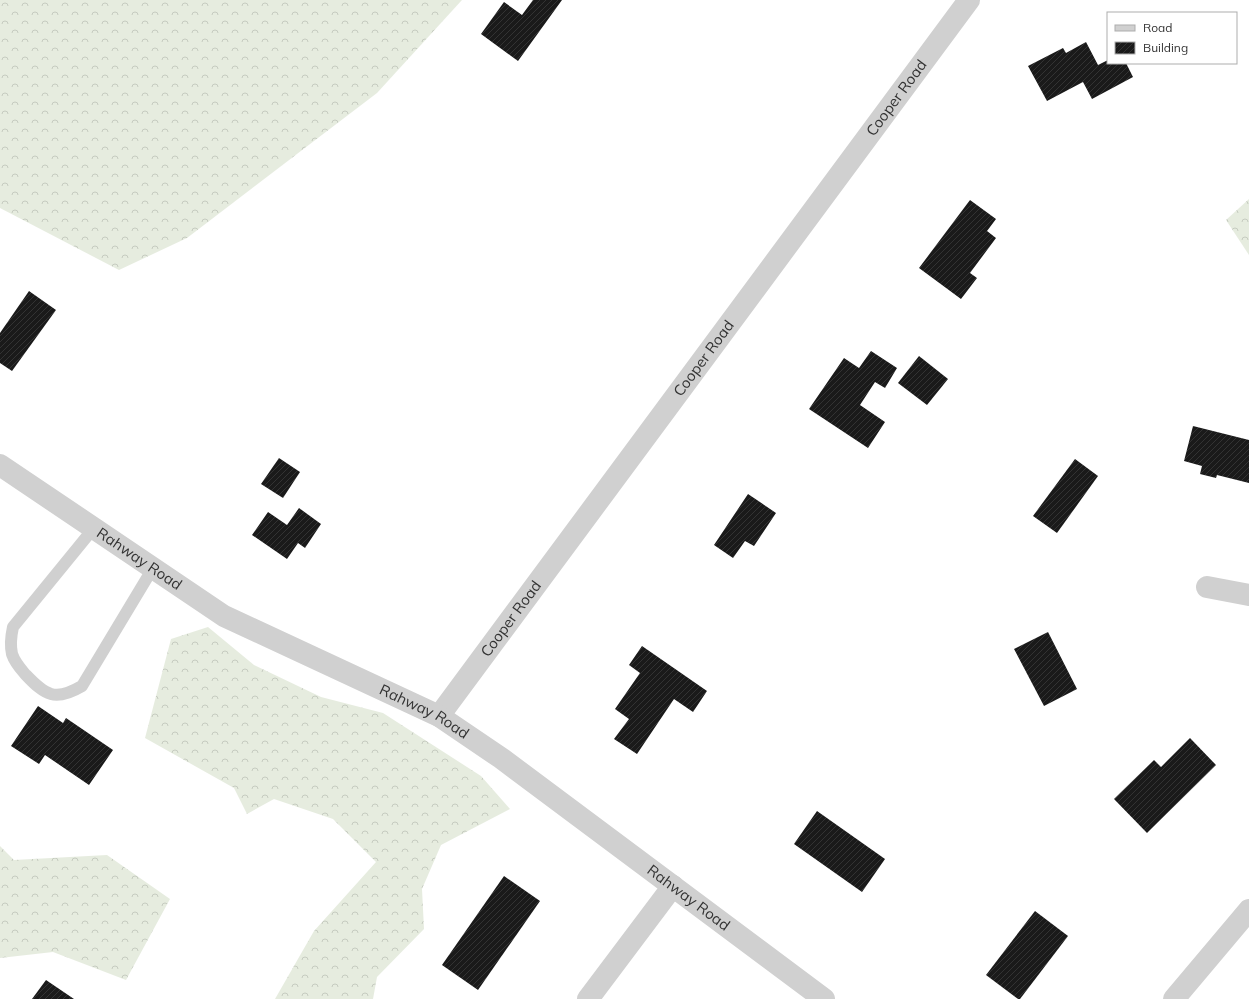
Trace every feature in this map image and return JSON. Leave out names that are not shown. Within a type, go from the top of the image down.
[{"type":"street","name":"Cooper Road","points":[[439,716],[969,0]]},
{"type":"street","name":"Rahway Road","points":[[0,465],[224,616],[439,716],[501,758],[824,999]]},
{"type":"street","points":[[1207,587],[1249,595]]},
{"type":"street","points":[[588,999],[673,886]]},
{"type":"street","points":[[1174,999],[1249,910]]},
{"type":"lane","points":[[93,529],[13,627],[11,639],[12,653],[16,663],[40,689],[58,695],[74,691],[82,686],[153,568]]},
{"type":"green space","points":[[0,0],[462,0],[377,93],[187,238],[119,270],[0,208]]},
{"type":"green space","points":[[1249,199],[1249,255],[1226,220]]},
{"type":"green space","points":[[208,627],[254,665],[321,697],[383,713],[481,776],[510,809],[441,845],[422,889],[424,929],[377,977],[373,999],[275,999],[314,931],[376,862],[333,819],[274,799],[247,814],[234,788],[145,738],[171,639]]},
{"type":"green space","points":[[0,846],[14,860],[107,855],[170,899],[126,980],[53,952],[0,958]]},
{"type":"building","points":[[533,0],[562,0],[518,61],[481,34],[504,2],[522,15]]},
{"type":"building","points":[[1086,42],[1098,65],[1107,60],[1107,64],[1126,64],[1133,77],[1092,99],[1083,82],[1047,101],[1028,66],[1063,48],[1066,53]]},
{"type":"building","points":[[970,200],[996,219],[987,231],[996,238],[970,273],[977,278],[961,299],[919,268]]},
{"type":"building","points":[[29,291],[56,310],[12,371],[0,363],[0,333]]},
{"type":"building","points":[[871,351],[897,368],[885,388],[875,382],[860,405],[885,422],[868,448],[809,409],[844,358],[859,368]]},
{"type":"building","points":[[919,356],[948,379],[927,405],[898,383]]},
{"type":"building","points":[[1193,426],[1249,440],[1249,483],[1217,475],[1216,478],[1200,474],[1202,466],[1184,461]]},
{"type":"building","points":[[279,458],[300,472],[283,498],[261,484]]},
{"type":"building","points":[[1075,459],[1098,476],[1057,533],[1033,516]]},
{"type":"building","points":[[748,494],[776,513],[754,546],[745,541],[733,558],[714,545]]},
{"type":"building","points":[[299,508],[321,524],[305,548],[298,543],[287,559],[252,535],[268,512],[287,525]]},
{"type":"building","points":[[1048,632],[1077,689],[1044,706],[1014,649]]},
{"type":"building","points":[[642,646],[707,691],[693,712],[674,699],[637,754],[614,739],[629,719],[615,709],[640,673],[629,665]]},
{"type":"building","points":[[38,706],[63,723],[66,718],[113,750],[89,785],[45,755],[39,764],[11,746]]},
{"type":"building","points":[[1190,738],[1216,765],[1147,833],[1114,799],[1154,760],[1161,767]]},
{"type":"building","points":[[817,811],[885,859],[862,892],[794,844]]},
{"type":"building","points":[[504,876],[540,901],[478,990],[442,965]]},
{"type":"building","points":[[1035,911],[1068,936],[1020,999],[1018,999],[986,975]]},
{"type":"building","points":[[46,980],[74,999],[32,999]]}]
